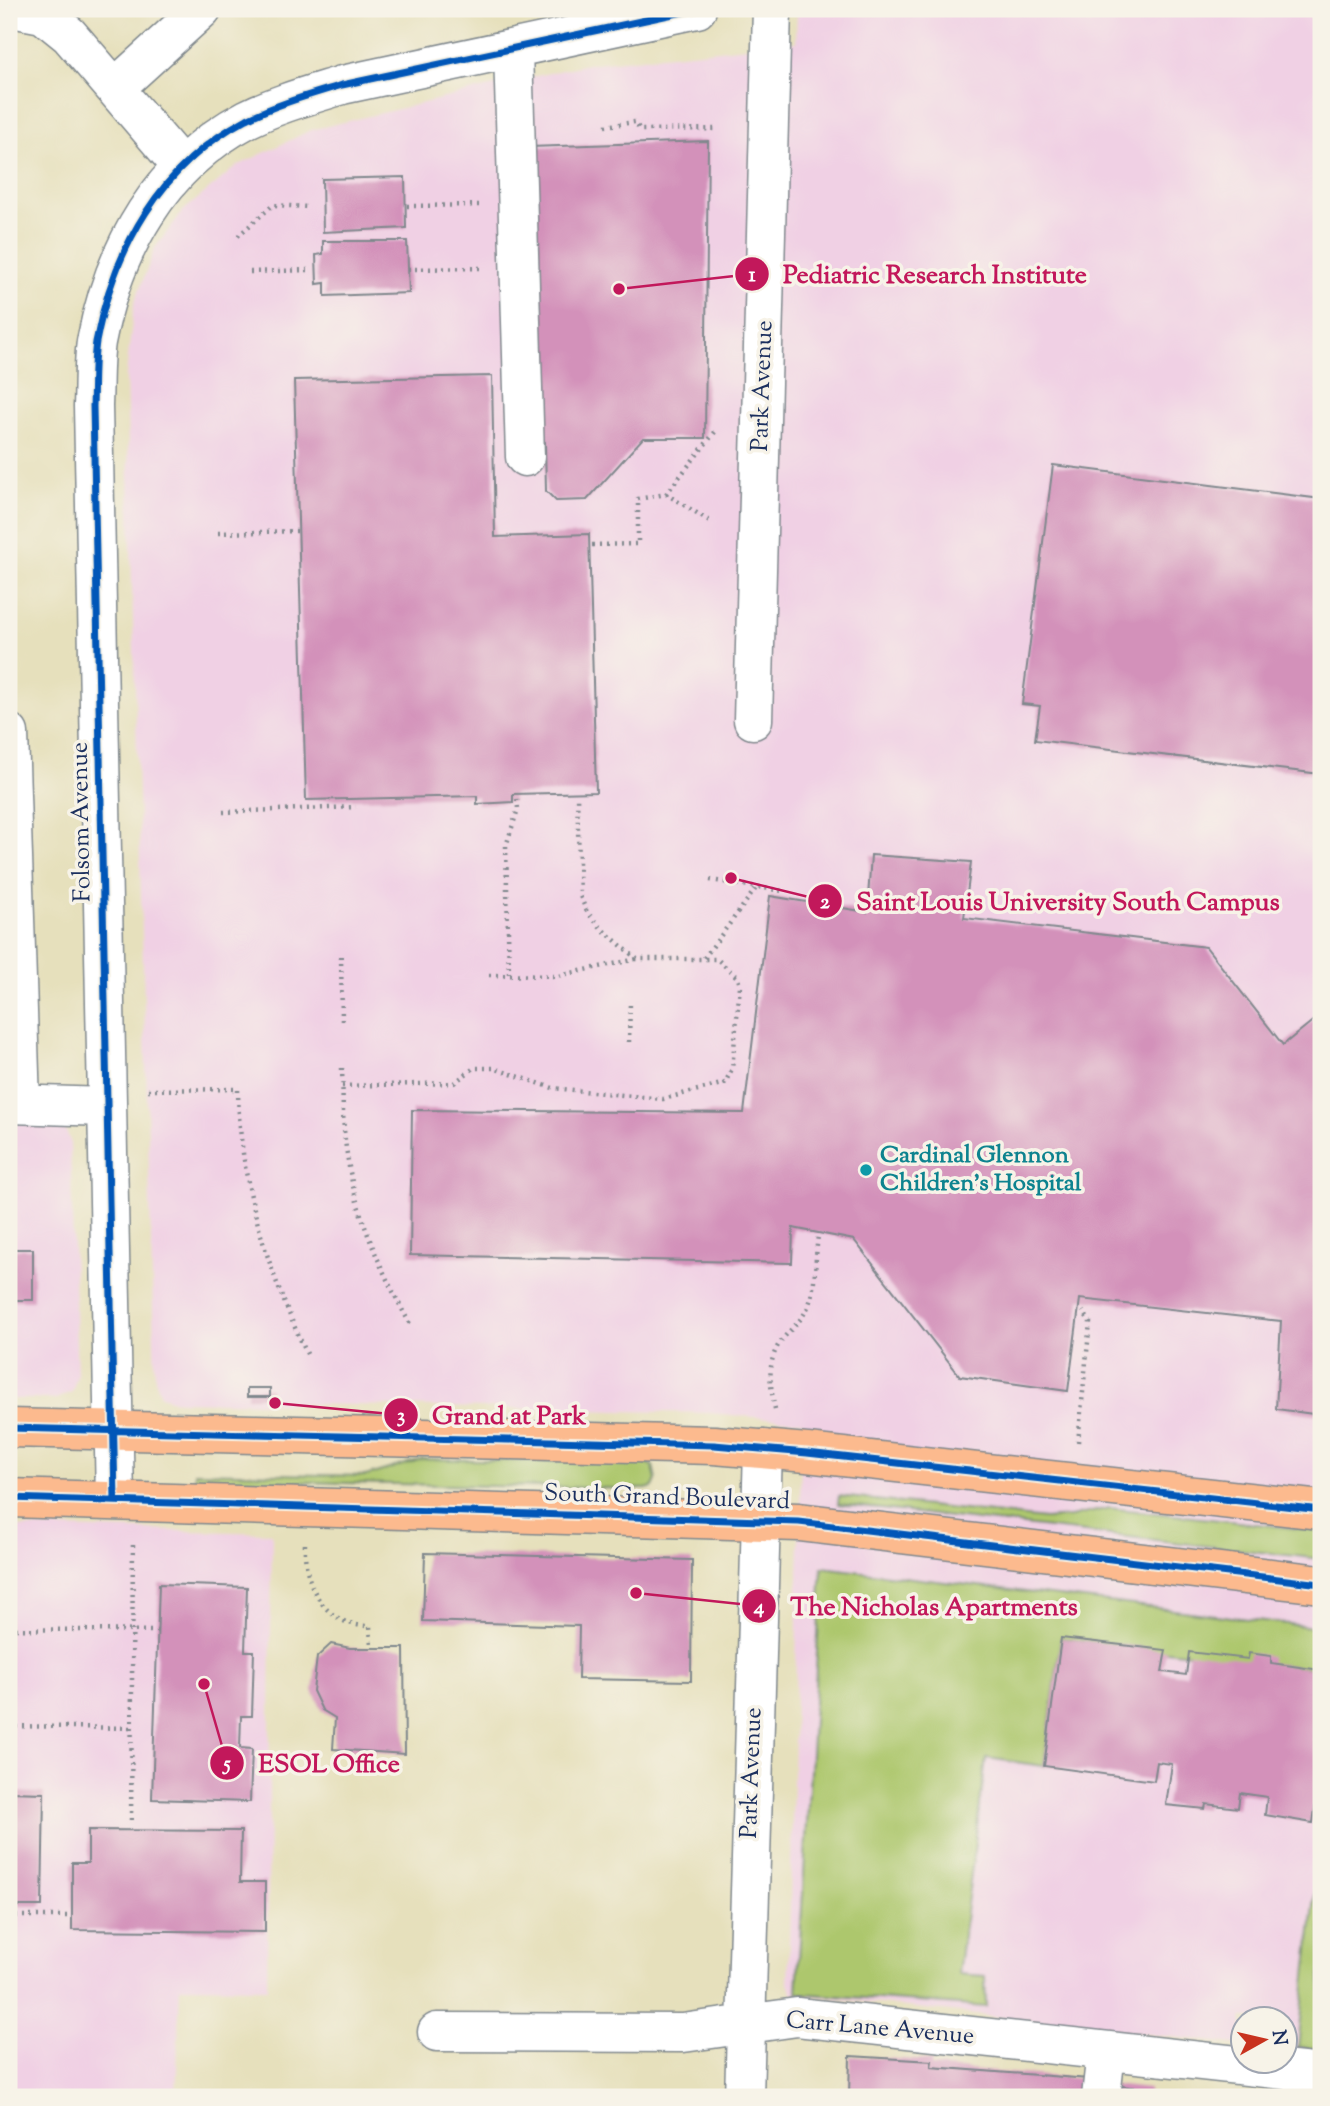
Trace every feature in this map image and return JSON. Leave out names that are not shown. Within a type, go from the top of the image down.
[{"type":"main road","name":"South Grand Boulevard","points":[[9,1428],[659,1443],[763,1449],[1321,1510]]},
{"type":"main road","name":"South Grand Boulevard","points":[[9,1497],[821,1524],[1321,1584]]},
{"type":"street","points":[[17,9],[29,10],[54,21],[116,87],[182,167]]},
{"type":"street","points":[[116,87],[202,9]]},
{"type":"street","name":"Folsom Avenue","points":[[115,1500],[93,453],[96,345],[109,288],[126,244],[149,207],[182,167],[246,120],[288,102],[342,85],[697,9]]},
{"type":"street","name":"Park Avenue","points":[[753,720],[772,9]]},
{"type":"street","points":[[513,50],[525,457]]},
{"type":"street","points":[[9,733],[15,1104],[107,1107]]},
{"type":"street","name":"Park Avenue","points":[[744,2097],[763,1449]]},
{"type":"street","name":"Carr Lane Avenue","points":[[438,2032],[683,2033],[797,2017],[1321,2074]]},
{"type":"street","points":[[1101,2097],[1106,2052]]},
{"type":"path","points":[[605,126],[635,122],[640,130],[718,128]]},
{"type":"path","points":[[407,206],[518,204]]},
{"type":"path","points":[[238,236],[273,205],[309,207]]},
{"type":"path","points":[[408,269],[520,268]]},
{"type":"path","points":[[250,272],[309,270]]},
{"type":"path","points":[[592,545],[638,544],[638,499],[666,494],[715,432]]},
{"type":"path","points":[[666,494],[713,523]]},
{"type":"path","points":[[218,533],[299,531]]},
{"type":"path","points":[[577,796],[580,896],[587,912],[603,930],[637,959]]},
{"type":"path","points":[[509,974],[506,846],[518,808],[517,797]]},
{"type":"path","points":[[223,812],[356,807]]},
{"type":"path","points":[[710,880],[783,891]]},
{"type":"path","points":[[703,959],[757,887]]},
{"type":"path","points":[[341,956],[342,1022]]},
{"type":"path","points":[[342,1086],[454,1083],[474,1068],[493,1068],[553,1088],[663,1099],[712,1089],[725,1083],[732,1069],[740,986],[738,978],[717,959],[637,959],[557,976],[489,975]]},
{"type":"path","points":[[629,1042],[631,1002]]},
{"type":"path","points":[[341,1068],[347,1156],[355,1194],[389,1286],[410,1324]]},
{"type":"path","points":[[148,1090],[238,1089],[238,1123],[254,1213],[275,1279],[308,1356]]},
{"type":"path","points":[[775,1409],[769,1379],[772,1357],[809,1305],[818,1236]]},
{"type":"path","points":[[1077,1443],[1090,1322],[1083,1311]]},
{"type":"path","points":[[131,1820],[133,1539]]},
{"type":"path","points":[[304,1544],[306,1569],[324,1608],[340,1620],[370,1626],[371,1646]]},
{"type":"path","points":[[9,1629],[157,1631]]},
{"type":"path","points":[[9,1726],[131,1728]]},
{"type":"path","points":[[9,1916],[71,1916]]},
{"type":"shaded area","points":[[797,9],[1321,9],[1321,2054],[1298,2051],[1298,2004],[1228,2004],[1228,2043],[793,1994],[788,1984],[802,1421],[708,1413],[183,1401],[170,1400],[161,1395],[155,1379],[126,376],[134,304],[155,248],[183,211],[237,166],[311,130],[587,64],[796,42]]},
{"type":"shaded area","points":[[9,1117],[52,1118],[64,1126],[70,1141],[77,1376],[72,1392],[56,1399],[9,1399]]},
{"type":"shaded area","points":[[9,1527],[272,1533],[267,1988],[180,1987],[176,2097],[9,2097]]},
{"type":"green space","points":[[422,1459],[646,1463],[653,1466],[656,1480],[653,1487],[646,1489],[195,1480],[195,1472],[366,1476]]},
{"type":"green space","points":[[839,1496],[1045,1519],[1071,1517],[1109,1508],[1321,1531],[1321,1559],[838,1504]]},
{"type":"green space","points":[[822,1567],[1321,1628],[1321,1670],[1061,1638],[1044,1766],[986,1758],[958,1974],[985,1976],[986,2007],[797,1993]]},
{"type":"green space","points":[[1321,1842],[1321,2049],[1298,2047]]},
{"type":"building","points":[[708,141],[705,438],[643,438],[587,500],[556,501],[546,491],[545,442],[535,432],[529,147]]},
{"type":"building","points":[[405,177],[406,228],[323,232],[322,179]]},
{"type":"building","points":[[323,241],[407,241],[409,293],[325,296],[325,283],[317,284],[316,255],[323,254]]},
{"type":"building","points":[[492,376],[495,537],[589,534],[596,792],[513,794],[513,802],[477,804],[477,796],[306,800],[294,380]]},
{"type":"building","points":[[1053,465],[1321,499],[1321,774],[1035,740],[1040,706],[1022,704]]},
{"type":"building","name":"Cardinal Glennon Children's Hospital","points":[[871,855],[971,862],[964,918],[1206,947],[1283,1045],[1321,1014],[1321,1415],[1276,1409],[1281,1321],[1080,1299],[1068,1391],[960,1376],[854,1240],[793,1228],[792,1263],[410,1255],[412,1110],[744,1113],[770,896],[867,912]]},
{"type":"building","points":[[9,1249],[33,1249],[33,1300],[9,1300]]},
{"type":"building","points":[[247,1388],[270,1388],[270,1397],[247,1397]]},
{"type":"building","points":[[425,1553],[692,1560],[691,1681],[578,1679],[579,1626],[423,1621]]},
{"type":"building","points":[[159,1584],[247,1587],[245,1651],[254,1651],[252,1716],[241,1716],[240,1748],[252,1749],[250,1802],[152,1799]]},
{"type":"building","points":[[1061,1638],[1166,1650],[1162,1672],[1186,1675],[1189,1652],[1248,1659],[1249,1653],[1271,1656],[1271,1663],[1321,1670],[1321,1767],[1313,1823],[1265,1815],[1267,1797],[1240,1793],[1238,1808],[1206,1804],[1205,1809],[1166,1805],[1172,1764],[1157,1762],[1154,1781],[1044,1766]]},
{"type":"building","points":[[331,1644],[350,1648],[404,1648],[405,1754],[333,1749],[335,1718],[322,1710],[313,1691],[317,1657]]},
{"type":"building","points":[[9,1792],[44,1793],[42,1906],[9,1906]]},
{"type":"building","points":[[88,1830],[241,1831],[240,1882],[265,1882],[265,1932],[72,1930],[72,1863],[88,1863]]},
{"type":"building","points":[[850,2056],[932,2061],[931,2067],[1089,2079],[1087,2097],[849,2097]]},
{"type":"building","points":[[1112,2085],[1149,2089],[1149,2097],[1111,2097]]},
{"type":"cycle path","points":[[115,1500],[93,406],[96,342],[115,274],[146,213],[166,185],[189,160],[216,138],[247,119],[342,85],[697,9]]},
{"type":"cycle path","points":[[9,1428],[714,1445],[1321,1510]]},
{"type":"cycle path","points":[[9,1498],[799,1522],[1321,1584]]},
{"type":"place","name":"Pediatric Research Institute","points":[[619,289]]},
{"type":"place","name":"Saint Louis University South Campus","points":[[731,878]]},
{"type":"place","name":"Cardinal Glennon Children's Hospital","points":[[866,1170]]},
{"type":"place","name":"Grand at Park","points":[[275,1403]]},
{"type":"place","name":"The Nicholas Apartments","points":[[636,1593]]},
{"type":"place","name":"ESOL Office","points":[[204,1684]]}]
